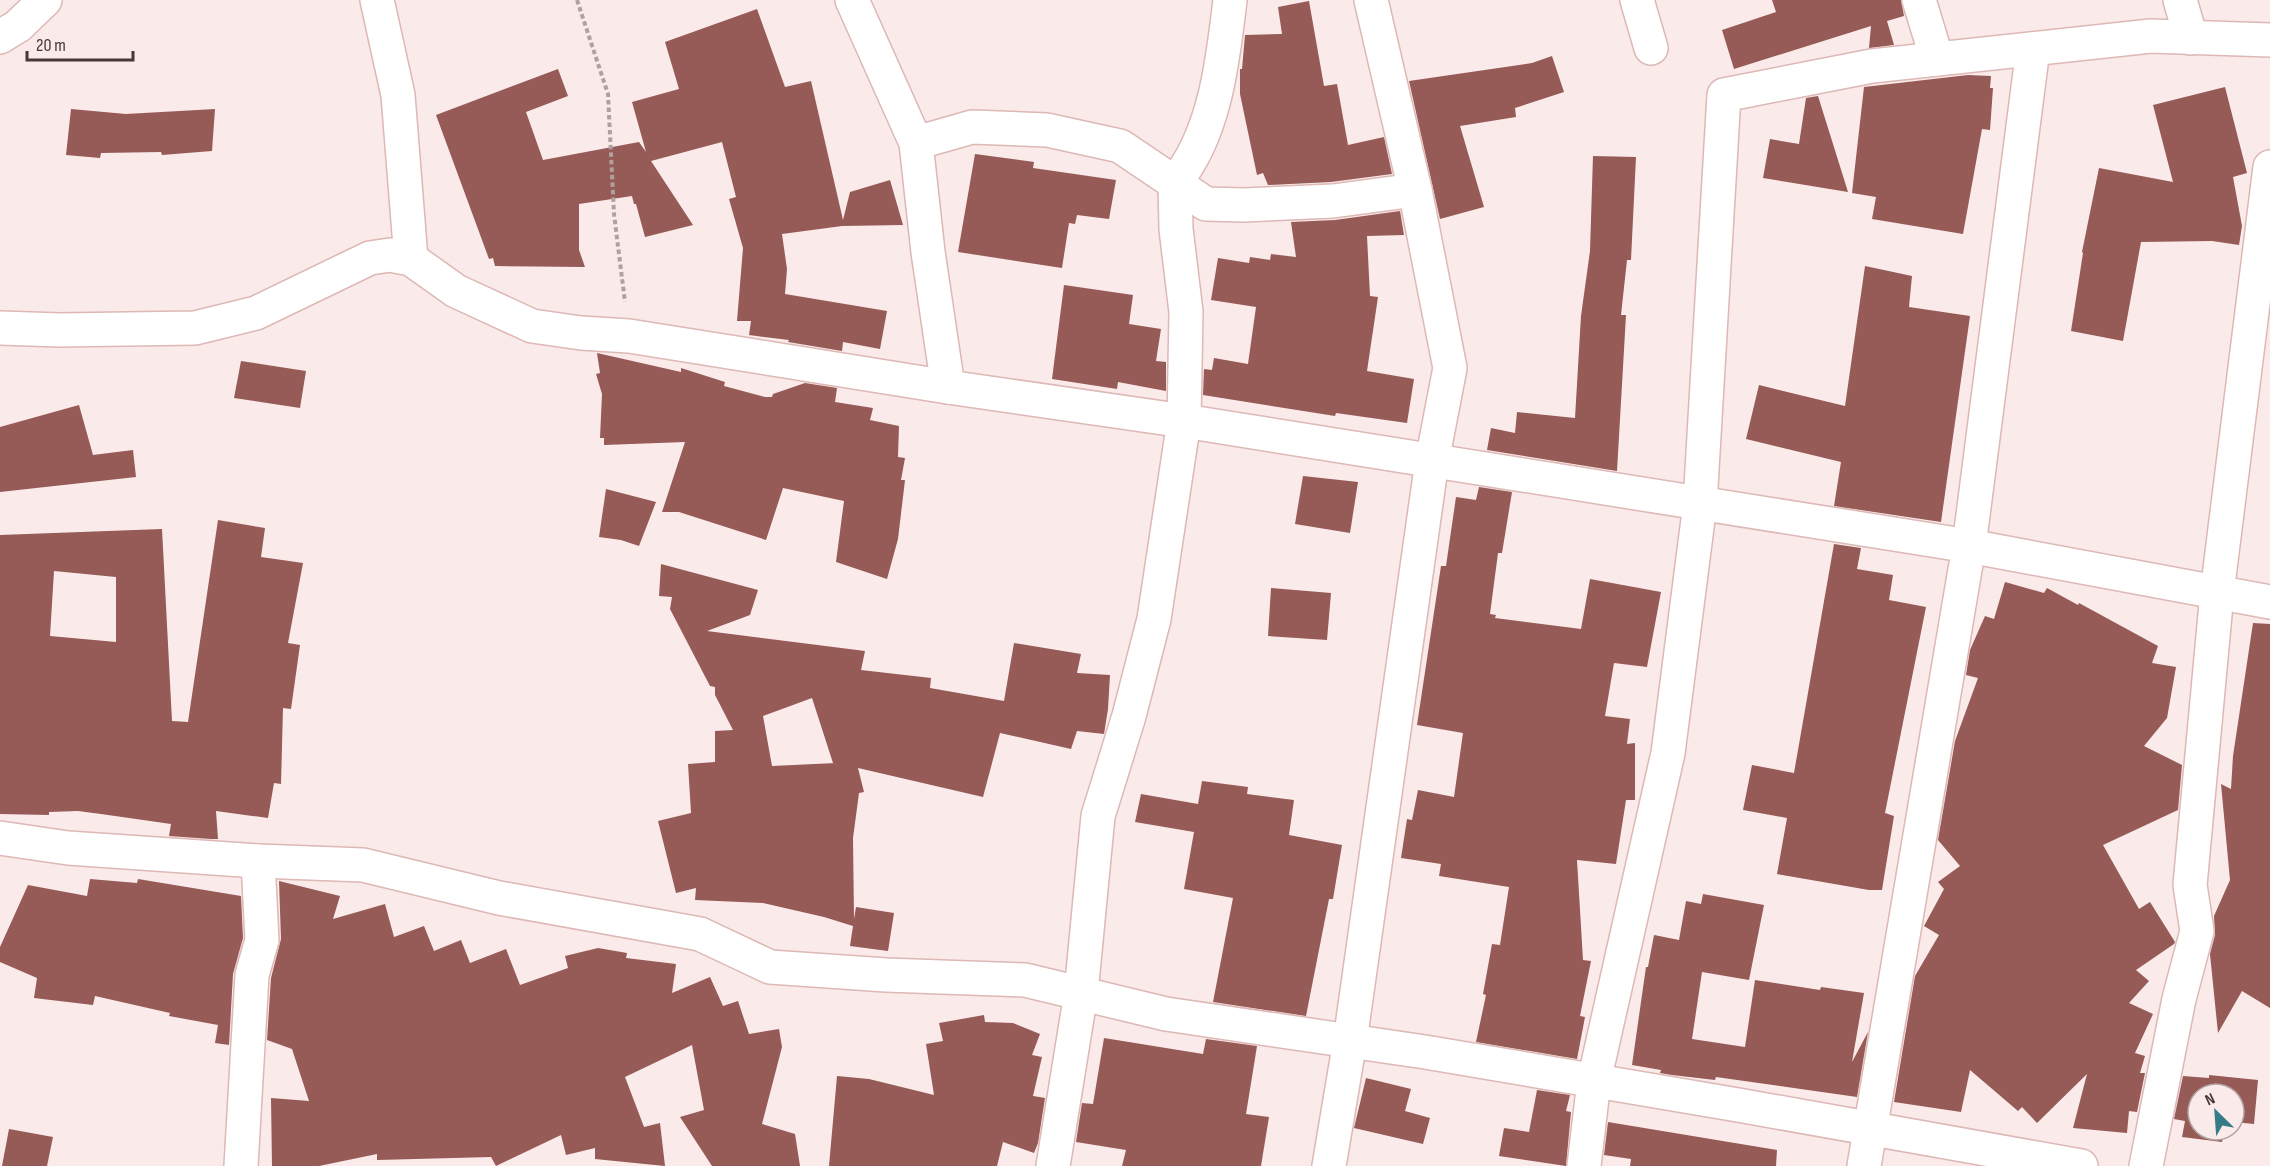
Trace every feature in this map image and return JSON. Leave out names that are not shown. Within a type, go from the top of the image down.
[{"type":"street","points":[[0,38],[18,26],[45,0]]},
{"type":"street","points":[[377,0],[398,95],[411,259]]},
{"type":"street","points":[[852,0],[916,143],[928,252],[948,387]]},
{"type":"street","points":[[1053,1166],[1081,993],[1098,816],[1129,716],[1154,619],[1184,421],[1186,312],[1176,229],[1175,182],[1187,167],[1206,127],[1224,47],[1230,0]]},
{"type":"street","points":[[1329,1166],[1350,1041],[1432,461],[1450,368],[1415,190],[1371,0]]},
{"type":"street","points":[[1637,0],[1651,48]]},
{"type":"street","points":[[1919,0],[1937,59]]},
{"type":"street","points":[[2180,0],[2191,38]]},
{"type":"street","points":[[1584,1166],[1594,1081],[1668,753],[1700,504],[1724,95],[1872,66],[2151,36],[2270,40]]},
{"type":"street","points":[[1864,1166],[1969,546],[2034,49]]},
{"type":"street","points":[[916,143],[972,127],[1047,130],[1120,146],[1206,204],[1244,205],[1333,201],[1415,190]]},
{"type":"street","points":[[2146,1166],[2179,999],[2196,932],[2190,885],[2217,593],[2270,167]]},
{"type":"street","points":[[0,328],[60,330],[195,328],[256,313],[369,258],[390,255],[411,259],[456,291],[532,326],[581,333],[629,336],[948,387],[1184,421],[1969,546],[2270,602]]},
{"type":"street","points":[[0,838],[68,848],[258,861],[363,865],[499,898],[700,934],[770,967],[886,975],[1025,980],[1167,1014],[1594,1081],[2081,1166]]},
{"type":"street","points":[[241,1166],[252,975],[262,940],[258,861]]},
{"type":"path","points":[[577,0],[608,94],[615,214],[629,336]]},
{"type":"building","points":[[1772,0],[1901,0],[1904,16],[1887,21],[1894,45],[1869,48],[1871,26],[1734,69],[1722,30],[1776,12]]},
{"type":"building","points":[[1309,1],[1324,86],[1337,84],[1348,145],[1384,137],[1392,174],[1331,182],[1268,185],[1263,173],[1257,175],[1240,94],[1240,69],[1242,69],[1245,35],[1282,34],[1278,7]]},
{"type":"building","points":[[757,9],[785,87],[811,81],[843,220],[850,192],[890,180],[903,225],[842,226],[782,234],[787,269],[785,294],[887,311],[880,349],[843,342],[842,351],[788,342],[789,340],[749,335],[751,321],[737,321],[743,248],[729,199],[736,197],[722,142],[651,161],[693,225],[645,237],[632,196],[579,204],[579,250],[585,267],[495,266],[493,258],[489,259],[436,115],[558,69],[568,96],[526,112],[543,160],[639,142],[646,152],[632,102],[679,89],[665,42]]},
{"type":"building","points":[[1552,56],[1564,92],[1515,108],[1516,117],[1460,126],[1484,207],[1440,219],[1409,81],[1532,63]]},
{"type":"building","points":[[1968,75],[1991,76],[1990,88],[1993,88],[1990,130],[1982,129],[1963,234],[1872,219],[1876,197],[1852,193],[1864,87]]},
{"type":"building","points":[[2225,87],[2247,173],[2233,177],[2242,226],[2239,245],[2212,241],[2141,242],[2123,341],[2071,331],[2082,252],[2099,168],[2173,182],[2153,105]]},
{"type":"building","points":[[1818,96],[1848,192],[1763,178],[1770,139],[1799,144],[1806,98]]},
{"type":"building","points":[[71,109],[126,114],[215,109],[212,151],[162,155],[161,152],[101,153],[100,158],[66,155]]},
{"type":"building","points":[[975,154],[1034,162],[1033,168],[1116,180],[1109,219],[1077,215],[1075,224],[1069,223],[1062,268],[958,252]]},
{"type":"building","points":[[1593,156],[1636,157],[1631,260],[1627,260],[1621,315],[1626,315],[1617,471],[1487,450],[1491,428],[1515,433],[1517,412],[1575,418],[1581,316],[1590,251]]},
{"type":"building","points":[[1400,211],[1404,235],[1367,236],[1370,296],[1378,297],[1367,371],[1414,379],[1407,423],[1336,413],[1335,416],[1203,395],[1204,369],[1212,370],[1214,358],[1248,364],[1256,307],[1211,300],[1218,258],[1249,263],[1250,257],[1270,260],[1271,254],[1296,257],[1291,222],[1335,220]]},
{"type":"building","points":[[1865,266],[1912,276],[1909,307],[1970,316],[1941,522],[1834,506],[1841,462],[1746,439],[1759,385],[1845,406]]},
{"type":"building","points":[[1064,285],[1133,295],[1129,324],[1161,329],[1156,361],[1166,362],[1166,391],[1118,382],[1117,389],[1052,379]]},
{"type":"building","points":[[597,353],[681,372],[681,368],[725,382],[724,386],[765,397],[772,397],[773,394],[805,383],[837,388],[835,402],[873,408],[870,420],[899,426],[898,457],[905,458],[901,480],[905,480],[898,539],[887,579],[836,562],[844,501],[783,488],[766,540],[679,512],[662,512],[685,442],[604,445],[604,438],[600,438],[602,394],[596,374],[600,373]]},
{"type":"building","points":[[241,361],[306,371],[300,408],[234,398]]},
{"type":"building","points":[[79,405],[93,455],[133,450],[136,477],[0,492],[0,427]]},
{"type":"building","points":[[1303,476],[1358,482],[1350,533],[1295,524]]},
{"type":"building","points":[[1479,487],[1512,492],[1502,553],[1498,553],[1490,614],[1496,615],[1495,618],[1581,629],[1590,579],[1661,592],[1647,667],[1614,663],[1605,716],[1630,719],[1627,744],[1635,743],[1635,800],[1626,800],[1616,864],[1577,860],[1583,960],[1591,961],[1580,1016],[1585,1017],[1577,1059],[1476,1042],[1486,995],[1483,994],[1492,944],[1500,945],[1509,887],[1439,876],[1441,864],[1401,858],[1407,819],[1412,820],[1418,790],[1454,797],[1463,733],[1417,725],[1441,566],[1446,566],[1456,497],[1476,500]]},
{"type":"building","points":[[606,489],[656,502],[639,546],[621,540],[599,537]]},
{"type":"building","points":[[218,520],[265,528],[261,557],[303,563],[288,643],[300,645],[291,709],[283,708],[281,784],[274,783],[268,818],[216,811],[218,839],[211,839],[169,836],[171,824],[78,811],[49,812],[49,815],[0,814],[0,535],[162,529],[172,721],[188,722]],"holes":[[[54,571],[116,577],[116,642],[50,636]]]},
{"type":"building","points":[[1834,544],[1861,548],[1857,569],[1893,575],[1889,600],[1926,607],[1885,813],[1894,816],[1882,890],[1869,890],[1777,874],[1787,818],[1743,810],[1752,765],[1794,773]]},
{"type":"building","points":[[661,564],[758,590],[750,615],[707,631],[865,651],[861,670],[931,678],[930,688],[1004,701],[1014,643],[1081,654],[1077,673],[1110,675],[1104,734],[1077,731],[1071,749],[1000,733],[983,797],[858,768],[864,792],[859,793],[853,838],[854,919],[856,907],[894,913],[888,951],[850,946],[853,926],[824,917],[763,903],[695,900],[696,888],[676,893],[658,821],[691,813],[688,764],[715,762],[715,731],[733,730],[715,695],[715,687],[710,686],[670,609],[672,597],[659,596]],"holes":[[[812,698],[833,763],[836,763],[772,766],[763,716]]]},
{"type":"building","points":[[2005,582],[2044,593],[2047,588],[2078,605],[2079,603],[2158,646],[2152,663],[2176,667],[2167,718],[2144,746],[2182,765],[2178,810],[2103,845],[2139,909],[2150,902],[2175,942],[2136,970],[2149,981],[2129,1003],[2153,1014],[2135,1053],[2145,1056],[2140,1073],[2145,1073],[2137,1112],[2129,1111],[2127,1133],[2073,1128],[2087,1074],[2037,1123],[2022,1107],[2018,1111],[1970,1070],[1961,1112],[1894,1102],[1915,976],[1939,935],[1924,926],[1944,889],[1938,882],[1960,866],[1938,840],[1955,741],[1978,678],[1966,675],[1970,650],[1985,616],[1994,619]]},
{"type":"building","points":[[1271,588],[1331,593],[1327,640],[1268,636]]},
{"type":"building","points":[[2253,623],[2270,624],[2270,1008],[2242,991],[2218,1033],[2210,954],[2215,935],[2214,916],[2230,880],[2221,784],[2231,789],[2233,756]]},
{"type":"building","points":[[1202,781],[1248,787],[1247,794],[1294,800],[1289,835],[1342,845],[1333,899],[1329,899],[1306,1016],[1213,1002],[1233,898],[1184,889],[1194,832],[1135,822],[1141,794],[1198,804]]},
{"type":"building","points":[[90,879],[137,883],[138,879],[241,896],[243,938],[233,974],[229,1045],[215,1043],[218,1025],[169,1016],[170,1013],[95,996],[93,1005],[34,998],[37,978],[0,962],[0,947],[28,885],[87,896]]},
{"type":"building","points":[[279,881],[340,896],[333,919],[385,904],[394,937],[424,926],[434,951],[461,940],[470,963],[506,949],[520,985],[568,968],[565,956],[598,948],[627,953],[626,958],[676,964],[672,993],[710,977],[723,1006],[738,1001],[749,1034],[779,1029],[782,1047],[762,1124],[795,1134],[800,1166],[712,1166],[680,1117],[704,1110],[692,1045],[625,1077],[644,1127],[660,1123],[665,1166],[595,1159],[595,1148],[566,1155],[561,1135],[496,1166],[491,1157],[377,1160],[377,1154],[319,1166],[272,1166],[271,1098],[309,1101],[292,1049],[267,1040],[271,978],[281,939]]},
{"type":"building","points":[[1703,894],[1764,905],[1749,980],[1702,972],[1692,1039],[1745,1047],[1755,980],[1820,990],[1821,987],[1864,993],[1852,1062],[1868,1032],[1857,1097],[1716,1077],[1715,1080],[1672,1075],[1660,1073],[1661,1070],[1632,1065],[1646,967],[1648,967],[1654,935],[1679,940],[1686,901],[1701,904]]},
{"type":"building","points":[[984,1015],[985,1022],[1013,1023],[1040,1034],[1032,1055],[1042,1057],[1033,1096],[1045,1098],[1038,1143],[1034,1153],[1003,1142],[997,1166],[829,1166],[837,1076],[869,1079],[934,1095],[926,1044],[943,1041],[939,1023]]},
{"type":"building","points":[[1104,1038],[1203,1054],[1206,1039],[1257,1046],[1246,1114],[1269,1117],[1261,1166],[1122,1166],[1126,1150],[1076,1142],[1082,1103],[1093,1104]]},
{"type":"building","points":[[2209,1075],[2258,1080],[2254,1124],[2246,1123],[2246,1082],[2186,1082],[2186,1138],[2182,1137],[2185,1121],[2174,1119],[2183,1076],[2209,1078]]},
{"type":"building","points":[[1366,1078],[1411,1089],[1405,1111],[1430,1118],[1423,1144],[1354,1128]]},
{"type":"building","points":[[1537,1090],[1570,1095],[1566,1111],[1571,1112],[1566,1166],[1499,1156],[1504,1128],[1529,1132]]},
{"type":"building","points":[[1608,1122],[1777,1150],[1776,1166],[1630,1166],[1631,1159],[1604,1155]]},
{"type":"building","points":[[9,1129],[53,1137],[47,1166],[2,1166]]}]
